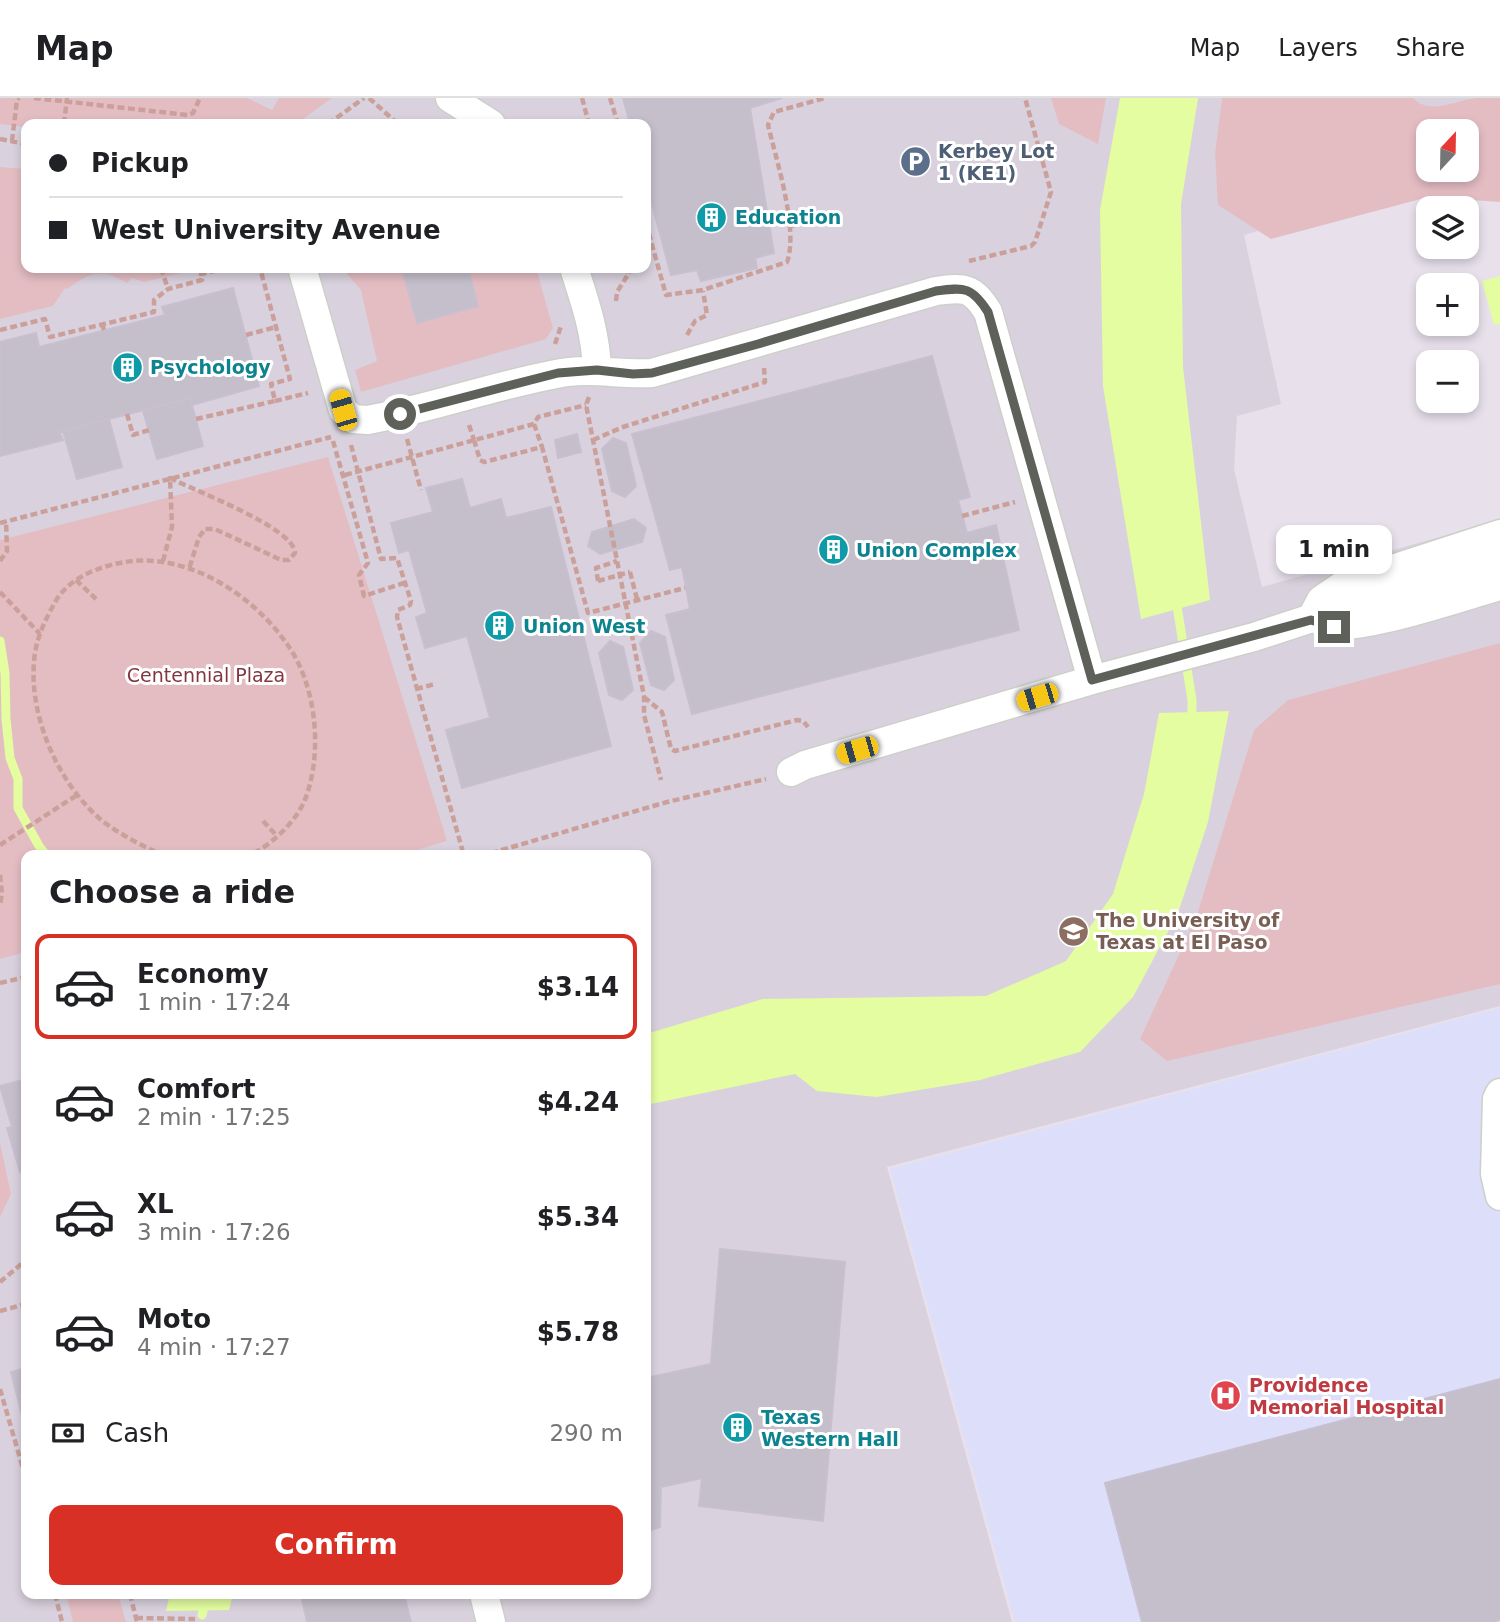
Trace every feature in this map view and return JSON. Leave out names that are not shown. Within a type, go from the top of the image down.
[{"type":"lane","points":[[450,98],[483,119]]},
{"type":"lane","points":[[304,273],[343,410],[340,429],[558,373],[597,370],[652,373],[936,291],[959,288],[978,296],[988,312],[1092,680]]},
{"type":"lane","points":[[576,273],[591,321],[597,370]]},
{"type":"lane","points":[[1311,620],[1321,600],[1343,585],[1500,534]]},
{"type":"lane","points":[[791,772],[805,765],[1092,680],[1311,620],[1370,599],[1500,563]]},
{"type":"lane","points":[[1311,620],[1334,627],[1376,621],[1500,586]]},
{"type":"lane","points":[[1500,1093],[1497,1099],[1495,1174],[1500,1196]]},
{"type":"lane","points":[[485,1599],[491,1622]]},
{"type":"path","points":[[12,141],[19,98]]},
{"type":"path","points":[[34,98],[188,115],[193,113],[200,98]]},
{"type":"path","points":[[335,119],[363,98]]},
{"type":"path","points":[[369,98],[392,119]]},
{"type":"path","points":[[582,98],[588,119]]},
{"type":"path","points":[[610,98],[616,119]]},
{"type":"path","points":[[651,241],[666,295],[703,290],[787,262],[791,226],[768,125],[775,112],[825,98]]},
{"type":"path","points":[[968,261],[1031,246],[1039,231],[1051,192],[1025,98]]},
{"type":"path","points":[[65,119],[67,100]]},
{"type":"path","points":[[0,139],[21,143]]},
{"type":"path","points":[[791,226],[824,218]]},
{"type":"path","points":[[163,273],[168,289]]},
{"type":"path","points":[[0,330],[45,318],[50,337],[154,312],[154,300],[168,289],[202,280],[201,274],[205,273]]},
{"type":"path","points":[[261,273],[290,379],[271,384],[275,401]]},
{"type":"path","points":[[618,310],[617,292],[629,273]]},
{"type":"path","points":[[685,337],[695,321],[707,315],[703,290]]},
{"type":"path","points":[[102,324],[104,331]]},
{"type":"path","points":[[246,335],[276,327]]},
{"type":"path","points":[[593,440],[624,427],[765,382],[766,373],[758,344]]},
{"type":"path","points":[[195,419],[312,392],[316,401]]},
{"type":"path","points":[[345,475],[534,424],[538,417],[586,405],[644,696],[644,715],[661,780]]},
{"type":"path","points":[[127,414],[133,435],[149,430]]},
{"type":"path","points":[[400,414],[421,490]]},
{"type":"path","points":[[534,424],[588,613],[685,588]]},
{"type":"path","points":[[340,429],[357,471],[381,559],[397,558],[411,601],[410,605],[398,610],[397,617],[462,850]]},
{"type":"path","points":[[340,429],[345,475],[368,563],[359,576],[364,596],[404,583]]},
{"type":"path","points":[[0,561],[7,551],[3,522],[340,429]]},
{"type":"path","points":[[474,440],[480,460],[484,463],[542,447]]},
{"type":"path","points":[[163,561],[172,527],[170,478]]},
{"type":"path","points":[[170,478],[274,528],[289,539],[295,548],[295,553],[289,560],[281,560],[215,529],[205,530],[199,537],[189,569]]},
{"type":"path","points":[[962,516],[1040,495]]},
{"type":"path","points":[[151,850],[105,822],[77,795],[50,748],[35,692],[34,670],[40,634],[59,596],[76,580],[99,568],[140,560],[163,561],[189,569],[228,588],[253,606],[288,644],[310,694],[314,721],[314,751],[306,797],[294,819],[262,850]]},
{"type":"path","points":[[617,561],[596,568],[598,581],[630,572],[637,599]]},
{"type":"path","points":[[76,580],[96,599]]},
{"type":"path","points":[[0,592],[40,634]]},
{"type":"path","points":[[416,689],[435,684]]},
{"type":"path","points":[[644,696],[662,712],[671,749],[676,751],[797,720],[808,727]]},
{"type":"path","points":[[502,850],[667,802],[791,772]]},
{"type":"path","points":[[0,845],[77,795]]},
{"type":"path","points":[[263,821],[277,835]]},
{"type":"path","points":[[0,875],[0,904]]},
{"type":"path","points":[[0,983],[21,978]]},
{"type":"path","points":[[0,1282],[21,1264]]},
{"type":"path","points":[[0,1311],[21,1305]]},
{"type":"path","points":[[0,1389],[21,1462]]},
{"type":"path","points":[[56,1599],[62,1622]]},
{"type":"path","points":[[131,1599],[137,1620],[195,1619]]},
{"type":"shaded area","name":"The University of Texas at El Paso","points":[[0,98],[1500,98],[1500,162],[1479,168],[1479,119],[1416,119],[1416,182],[1430,182],[1244,235],[1281,404],[1237,416],[1234,469],[1262,587],[1500,520],[1500,1006],[887,1167],[1012,1622],[0,1622]]},
{"type":"shaded area","points":[[1120,98],[1198,98],[1181,204],[1183,367],[1210,600],[1141,619],[1103,386],[1100,210]]},
{"type":"shaded area","points":[[1500,276],[1500,324],[1494,325],[1482,281]]},
{"type":"shaded area","points":[[1229,711],[1208,822],[1178,913],[1133,997],[1080,1052],[980,1080],[877,1097],[817,1091],[795,1074],[651,1104],[651,1033],[763,999],[986,996],[1066,961],[1113,894],[1144,794],[1159,713]]},
{"type":"shaded area","name":"Providence Memorial Hospital","points":[[1500,1008],[1500,1622],[1015,1622],[890,1169]]},
{"type":"shaded area","points":[[169,1599],[232,1599],[229,1610],[166,1611]]},
{"type":"green space","points":[[0,98],[247,98],[272,110],[279,98],[332,98],[303,119],[21,119],[21,126],[0,124]]},
{"type":"green space","points":[[1051,98],[1106,98],[1098,144],[1059,124]]},
{"type":"green space","points":[[1222,98],[1413,98],[1427,106],[1444,106],[1477,98],[1500,98],[1500,202],[1479,201],[1479,196],[1416,196],[1416,200],[1271,239],[1218,205],[1215,153]]},
{"type":"green space","points":[[0,167],[21,169],[21,273],[181,273],[144,282],[132,278],[127,283],[110,275],[96,274],[82,279],[68,289],[65,288],[53,306],[0,319]]},
{"type":"green space","points":[[346,273],[537,273],[553,328],[546,339],[361,392],[355,370],[377,361],[361,290]]},
{"type":"green space","name":"Centennial Plaza","points":[[328,457],[447,841],[417,850],[21,850],[21,953],[0,959],[0,540]]},
{"type":"green space","points":[[1500,643],[1500,984],[1167,1061],[1140,1039],[1196,918],[1254,730],[1288,700]]},
{"type":"green space","points":[[0,1143],[11,1194],[0,1217]]},
{"type":"green space","points":[[67,1599],[119,1599],[126,1622],[73,1622]]},
{"type":"building","name":"Education","points":[[623,98],[782,98],[750,108],[774,253],[755,258],[757,268],[701,281],[697,270],[671,275],[651,201],[651,119],[629,119]]},
{"type":"building","points":[[403,273],[469,273],[478,306],[417,323]]},
{"type":"building","name":"Psychology","points":[[233,288],[259,386],[192,405],[190,398],[59,432],[63,440],[0,456],[0,342],[36,333],[39,347],[165,315],[162,307]]},
{"type":"building","name":"Union Complex","points":[[932,356],[970,497],[958,500],[967,533],[996,525],[1019,630],[692,714],[666,615],[690,609],[682,567],[670,570],[632,434]]},
{"type":"building","points":[[190,398],[203,446],[157,459],[143,411]]},
{"type":"building","points":[[109,419],[122,467],[77,479],[63,431]]},
{"type":"building","points":[[577,434],[581,452],[558,458],[555,440]]},
{"type":"building","points":[[613,438],[626,443],[636,486],[625,497],[612,491],[602,449]]},
{"type":"building","name":"Union West","points":[[462,479],[470,508],[501,499],[506,518],[551,507],[611,746],[462,788],[446,730],[490,718],[467,636],[425,648],[416,617],[427,613],[409,550],[399,553],[391,523],[433,512],[426,488]]},
{"type":"building","points":[[634,519],[646,528],[642,542],[600,554],[588,546],[592,532]]},
{"type":"building","points":[[651,631],[665,637],[674,680],[664,690],[651,685],[640,643]]},
{"type":"building","points":[[610,641],[623,647],[633,690],[622,700],[609,695],[599,653]]},
{"type":"building","points":[[21,1080],[20,1172],[7,1128],[12,1127],[0,1086]]},
{"type":"building","name":"Texas Western Hall","points":[[720,1249],[845,1262],[823,1521],[699,1506],[702,1478],[661,1487],[660,1527],[651,1530],[651,1377],[711,1364]]},
{"type":"building","points":[[21,1369],[21,1411],[11,1372]]},
{"type":"building","points":[[1500,1379],[1500,1620],[1142,1622],[1105,1483]]},
{"type":"building","points":[[302,1599],[405,1599],[411,1622],[307,1622]]},
{"type":"waterway","points":[[1176,600],[1192,700],[1192,721]]},
{"type":"waterway","points":[[0,641],[5,673],[10,758],[18,779],[18,808],[42,850]]},
{"type":"waterway","points":[[202,1615],[206,1599]]},
{"type":"place","name":"Kerbey Lot 1 (KE1)","points":[[915,162]]},
{"type":"place","name":"Education","points":[[712,217]]},
{"type":"place","name":"Psychology","points":[[127,367]]},
{"type":"place","name":"Union Complex","points":[[833,550]]},
{"type":"place","name":"Union West","points":[[500,626]]},
{"type":"place","name":"The University of Texas at El Paso","points":[[1073,931]]},
{"type":"place","name":"Providence Memorial Hospital","points":[[1226,1396]]},
{"type":"place","name":"Texas Western Hall","points":[[738,1428]]},
{"type":"route","points":[[400,414],[558,373],[597,370],[652,373],[936,291],[959,288],[978,296],[988,312],[1092,680],[1311,620],[1334,627]]}]
